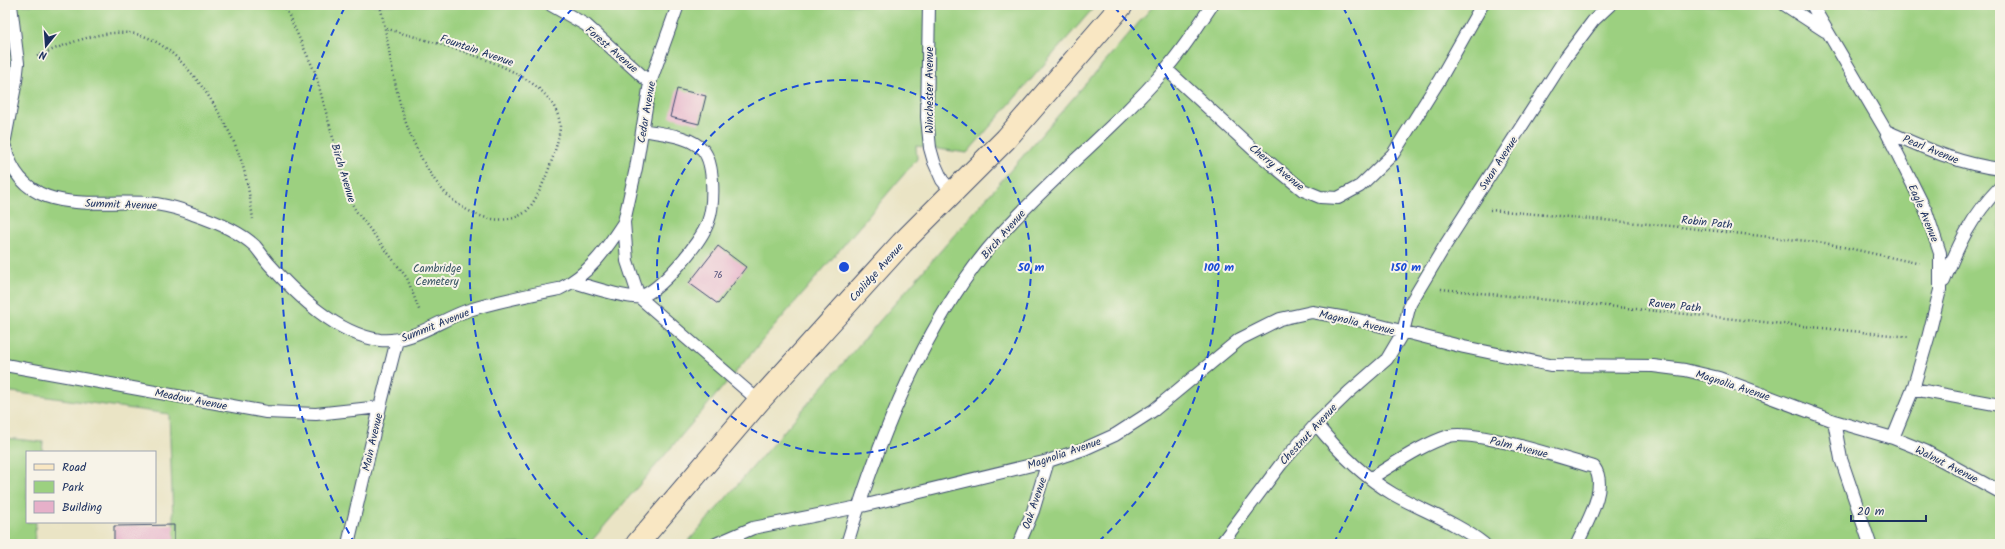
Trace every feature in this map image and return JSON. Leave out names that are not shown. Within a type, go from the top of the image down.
[{"type":"street","name":"Coolidge Avenue","points":[[637,544],[759,401],[902,243],[1006,139],[1122,5]]},
{"type":"lane","points":[[5,139],[18,63],[11,5]]},
{"type":"lane","name":"Forest Avenue","points":[[551,5],[586,25],[650,83]]},
{"type":"lane","name":"Cedar Avenue","points":[[624,222],[643,130],[650,83],[678,5]]},
{"type":"lane","name":"Winchester Avenue","points":[[929,5],[927,117],[930,148],[942,180],[953,193]]},
{"type":"lane","name":"Birch Avenue","points":[[847,544],[858,507],[893,417],[911,377],[933,333],[971,271],[998,237],[1030,203],[1113,124],[1166,69],[1212,5]]},
{"type":"lane","name":"Cherry Avenue","points":[[1166,69],[1253,149],[1303,190],[1320,197],[1338,198],[1360,186],[1393,154],[1440,79],[1482,5]]},
{"type":"lane","name":"Swan Avenue","points":[[1403,332],[1410,304],[1469,208],[1569,52],[1593,21],[1610,5]]},
{"type":"lane","points":[[1785,5],[1828,33]]},
{"type":"lane","name":"Eagle Avenue","points":[[1812,5],[1886,131],[1926,211],[1940,253],[1940,290],[1928,338],[1913,389],[1893,438]]},
{"type":"lane","points":[[574,282],[619,294],[639,297],[664,282],[702,235],[708,222],[712,206],[711,174],[709,162],[704,151],[684,139],[643,130]]},
{"type":"lane","name":"Pearl Avenue","points":[[1886,131],[1943,157],[1979,167],[2000,169]]},
{"type":"lane","name":"Summit Avenue","points":[[5,147],[8,161],[29,187],[40,194],[56,200],[74,203],[149,204],[174,208],[193,214],[232,231],[254,246],[302,296],[336,322],[368,338],[397,340],[478,307],[559,289],[574,282]]},
{"type":"lane","points":[[1940,290],[1969,225],[1983,205],[2000,187]]},
{"type":"lane","points":[[574,282],[606,250],[624,222]]},
{"type":"lane","points":[[624,222],[627,261],[639,297],[759,401]]},
{"type":"lane","name":"Magnolia Avenue","points":[[716,544],[754,528],[858,507],[1048,461],[1084,449],[1115,435],[1154,410],[1240,339],[1280,319],[1312,312],[1358,320],[1403,332],[1550,365],[1653,366],[1685,370],[1719,378],[1834,421],[1893,438]]},
{"type":"lane","name":"Chestnut Avenue","points":[[1221,544],[1281,464],[1316,424],[1348,392],[1387,359],[1403,332]]},
{"type":"lane","name":"Main Avenue","points":[[348,544],[397,340]]},
{"type":"lane","name":"Meadow Avenue","points":[[5,365],[266,412],[316,414],[380,407]]},
{"type":"lane","points":[[1913,389],[2000,405]]},
{"type":"lane","points":[[1834,421],[1841,459],[1870,544]]},
{"type":"lane","points":[[1316,424],[1333,444],[1371,478],[1392,493],[1451,521],[1484,544]]},
{"type":"lane","name":"Palm Avenue","points":[[1371,478],[1421,448],[1450,436],[1471,435],[1594,467],[1599,474],[1600,485],[1595,504],[1577,544]]},
{"type":"lane","name":"Walnut Avenue","points":[[1893,438],[1944,461],[2000,492]]},
{"type":"lane","name":"Oak Avenue","points":[[1019,544],[1033,511],[1048,461]]},
{"type":"path","name":"Birch Avenue","points":[[284,5],[315,72],[350,200],[356,211],[406,278],[427,329]]},
{"type":"path","name":"Fountain Avenue","points":[[380,5],[395,84],[407,128],[416,147],[441,189],[463,209],[479,216],[495,220],[506,220],[526,212],[540,192],[558,141],[560,126],[558,114],[551,102],[527,80],[497,63],[385,28]]},
{"type":"path","points":[[18,63],[104,34],[135,34],[150,38],[162,45],[194,79],[215,108],[230,135],[240,157],[251,199],[254,246]]},
{"type":"path","name":"Robin Path","points":[[1469,208],[1671,226],[1825,243],[1941,268]]},
{"type":"path","name":"Raven Path","points":[[1420,287],[1928,338]]},
{"type":"green space","name":"Cambridge Cemetery","points":[[5,5],[1096,5],[967,153],[916,146],[917,159],[589,544],[174,544],[169,414],[5,391]]},
{"type":"green space","points":[[1154,5],[2000,5],[2000,544],[686,544]]},
{"type":"green space","points":[[5,438],[43,442],[42,451],[26,451],[26,523],[36,523],[34,544],[5,544]]},
{"type":"building","points":[[677,89],[706,96],[699,124],[670,117]]},
{"type":"building","points":[[718,246],[746,267],[718,304],[689,283]]},
{"type":"building","points":[[174,525],[174,544],[114,544],[114,526]]}]
